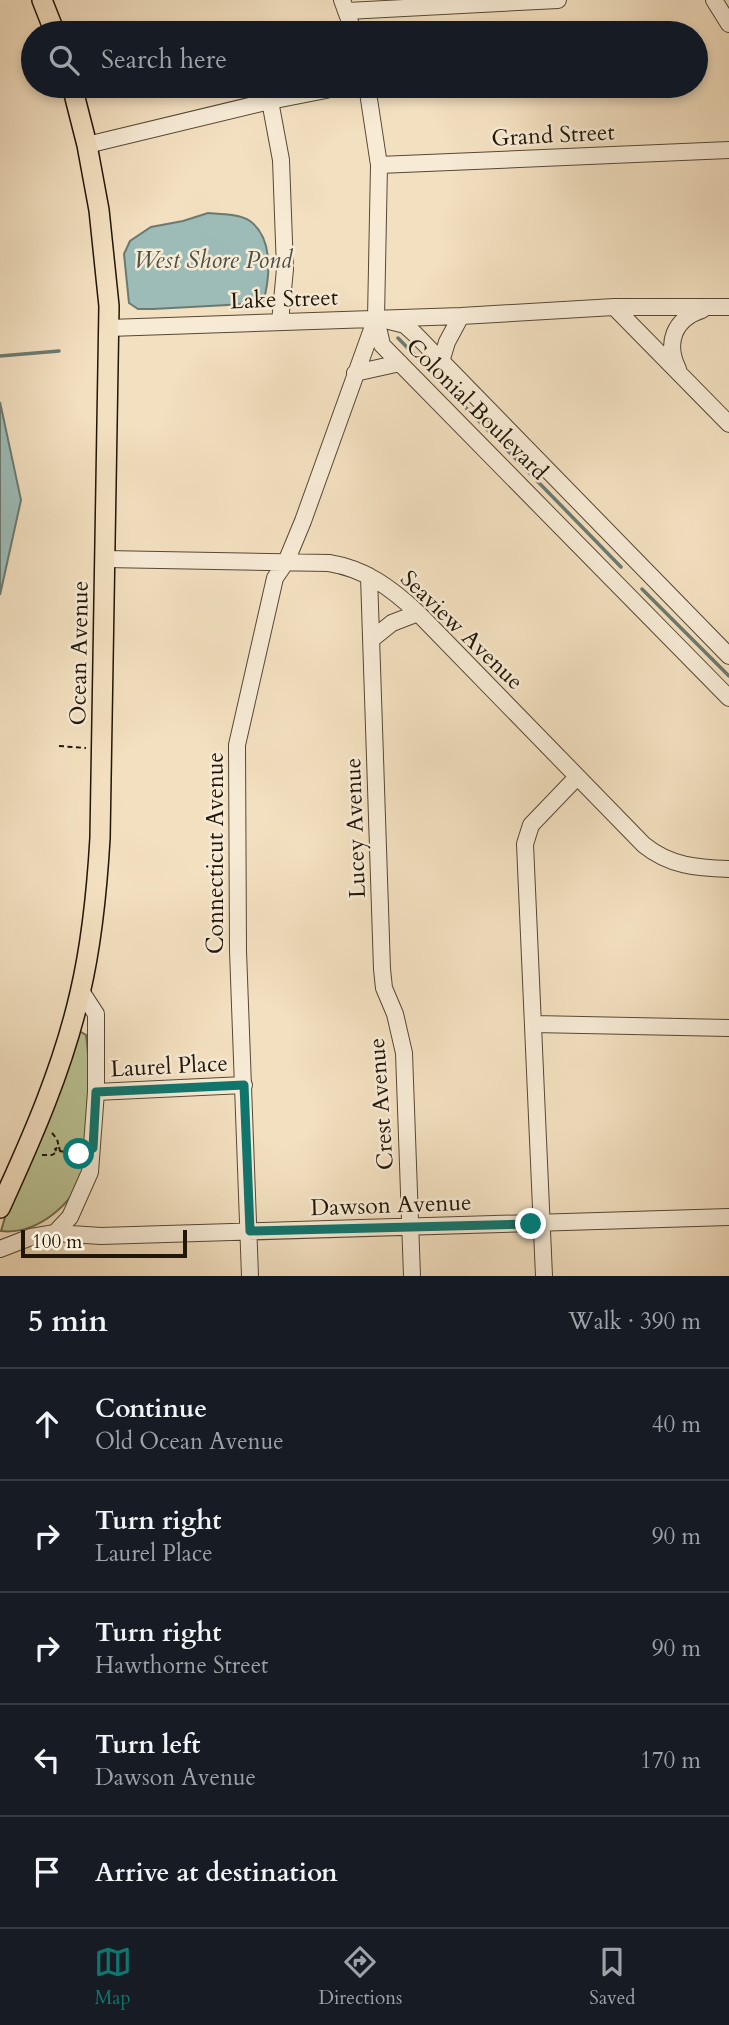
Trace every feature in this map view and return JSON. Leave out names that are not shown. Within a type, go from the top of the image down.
[{"type":"main road","points":[[42,0],[50,21]]},
{"type":"main road","name":"Ocean Avenue","points":[[0,1208],[42,1114],[67,1042],[81,991],[97,894],[108,278],[87,145],[75,98]]},
{"type":"street","points":[[344,6],[558,0]]},
{"type":"street","points":[[714,0],[729,23]]},
{"type":"street","points":[[87,145],[281,98]]},
{"type":"street","name":"Connecticut Avenue","points":[[250,1276],[237,951],[237,745],[275,578],[286,562],[376,318],[379,165],[369,98]]},
{"type":"street","points":[[270,100],[281,160],[285,269],[280,322]]},
{"type":"street","name":"Grand Street","points":[[379,165],[729,150]]},
{"type":"street","points":[[614,307],[729,424]]},
{"type":"street","name":"Lake Street","points":[[109,328],[461,316],[614,307],[729,307]]},
{"type":"street","points":[[681,375],[671,346],[674,333],[686,318],[712,307]]},
{"type":"street","points":[[441,362],[447,342],[461,316]]},
{"type":"street","name":"Colonial Boulevard","points":[[729,656],[405,325],[376,318],[382,345],[729,698]]},
{"type":"street","points":[[355,373],[400,363]]},
{"type":"street","name":"Seaview Avenue","points":[[105,559],[329,563],[349,566],[394,591],[418,613],[653,852],[688,867],[729,869]]},
{"type":"street","points":[[620,587],[641,568]]},
{"type":"street","name":"Lucey Avenue","points":[[369,576],[382,969],[384,988],[395,1014]]},
{"type":"street","points":[[372,639],[393,622],[418,613]]},
{"type":"street","points":[[544,1276],[524,857],[527,833],[538,816],[577,777]]},
{"type":"street","points":[[55,1233],[69,1217],[82,1192],[90,1172],[93,1148],[96,1014],[81,991]]},
{"type":"street","name":"Crest Avenue","points":[[395,1014],[404,1053],[412,1276]]},
{"type":"street","points":[[534,1024],[729,1028]]},
{"type":"street","name":"Laurel Place","points":[[96,1092],[244,1085]]},
{"type":"street","name":"Dawson Avenue","points":[[0,1249],[31,1237],[55,1233],[101,1236],[729,1217]]},
{"type":"path","points":[[59,746],[101,749]]},
{"type":"path","points":[[48,1131],[57,1139],[60,1149]]},
{"type":"path","points":[[38,1153],[48,1156],[57,1152],[55,1149],[60,1149],[74,1155],[93,1148]]},
{"type":"green space","points":[[79,1031],[86,1035],[89,1073],[84,1163],[78,1184],[62,1206],[40,1223],[14,1231],[1,1231],[6,1214],[45,1130]]},
{"type":"water","name":"West Shore Pond","points":[[208,213],[241,217],[258,229],[267,248],[268,259],[263,303],[138,309],[129,303],[124,254],[130,241],[151,227]]},
{"type":"water","points":[[0,402],[21,500],[0,595]]},
{"type":"waterway","points":[[398,338],[621,567]]},
{"type":"waterway","points":[[0,356],[59,351]]},
{"type":"waterway","points":[[642,589],[729,676]]},
{"type":"route","points":[[79,1154],[93,1148],[96,1092],[244,1085],[250,1231],[531,1224]]}]
